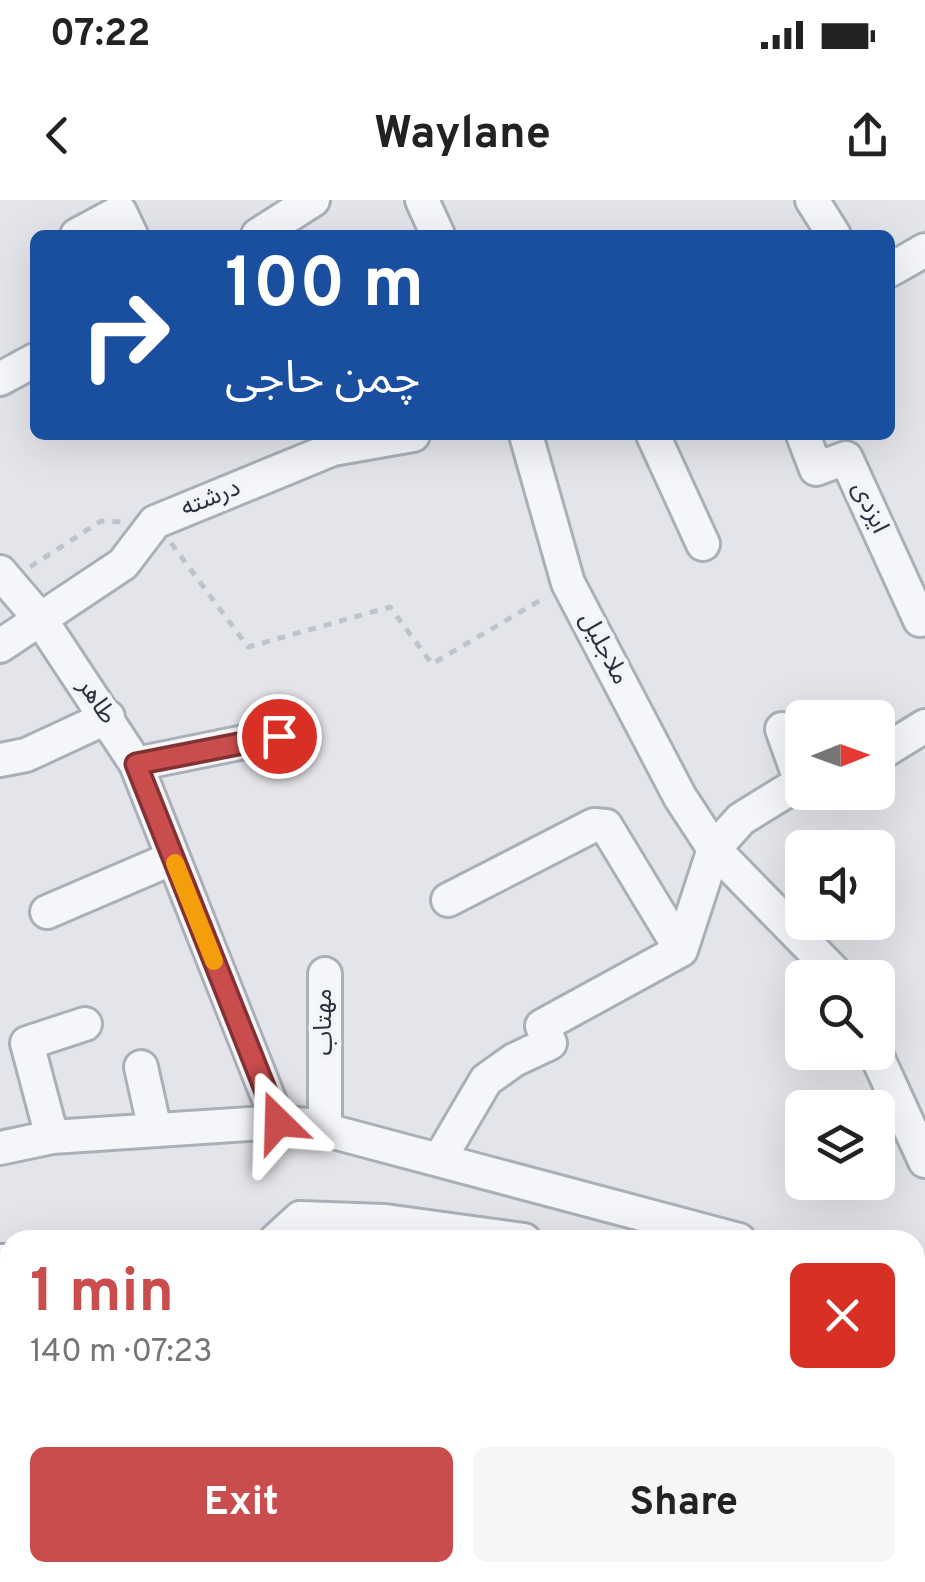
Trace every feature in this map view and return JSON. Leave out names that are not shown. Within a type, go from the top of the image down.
[{"type":"street","points":[[266,230],[313,200]]},
{"type":"street","points":[[422,200],[436,230]]},
{"type":"street","points":[[812,200],[831,230]]},
{"type":"street","points":[[86,230],[120,212],[128,230]]},
{"type":"street","points":[[895,267],[925,250]]},
{"type":"street","points":[[0,379],[30,363]]},
{"type":"street","name":"ملاجلیل","points":[[527,440],[568,584],[680,797],[714,848],[823,960]]},
{"type":"street","points":[[655,440],[703,544]]},
{"type":"street","name":"ایزدی","points":[[805,440],[816,470],[846,458],[920,620]]},
{"type":"street","name":"درشته","points":[[0,646],[123,564],[155,522],[330,442]]},
{"type":"street","name":"طاهر","points":[[3,577],[41,620],[136,764],[278,1122]]},
{"type":"street","points":[[0,760],[26,754],[108,717]]},
{"type":"street","points":[[895,745],[925,726]]},
{"type":"street","points":[[782,729],[785,737]]},
{"type":"street","points":[[136,764],[279,736]]},
{"type":"street","points":[[439,1160],[486,1080],[514,1060],[550,1043],[542,1026],[681,950],[714,848],[741,818],[785,793]]},
{"type":"street","points":[[448,900],[594,825],[606,826],[681,950]]},
{"type":"street","points":[[47,912],[173,858]]},
{"type":"street","name":"مهتاب","points":[[324,974],[325,1130]]},
{"type":"street","points":[[52,1137],[27,1043],[85,1024]]},
{"type":"street","points":[[141,1067],[155,1130]]},
{"type":"street","points":[[883,1070],[925,1161]]},
{"type":"street","points":[[0,1148],[52,1137],[278,1122],[325,1130],[702,1230]]},
{"type":"street","points":[[287,1230],[300,1218],[386,1221],[451,1230]]},
{"type":"path","points":[[3,577],[101,522],[155,522],[248,647],[390,606],[432,664],[568,584]]},
{"type":"slow traffic","points":[[175,863],[214,961]]},
{"type":"route","points":[[278,1122],[136,764],[279,736]]}]
